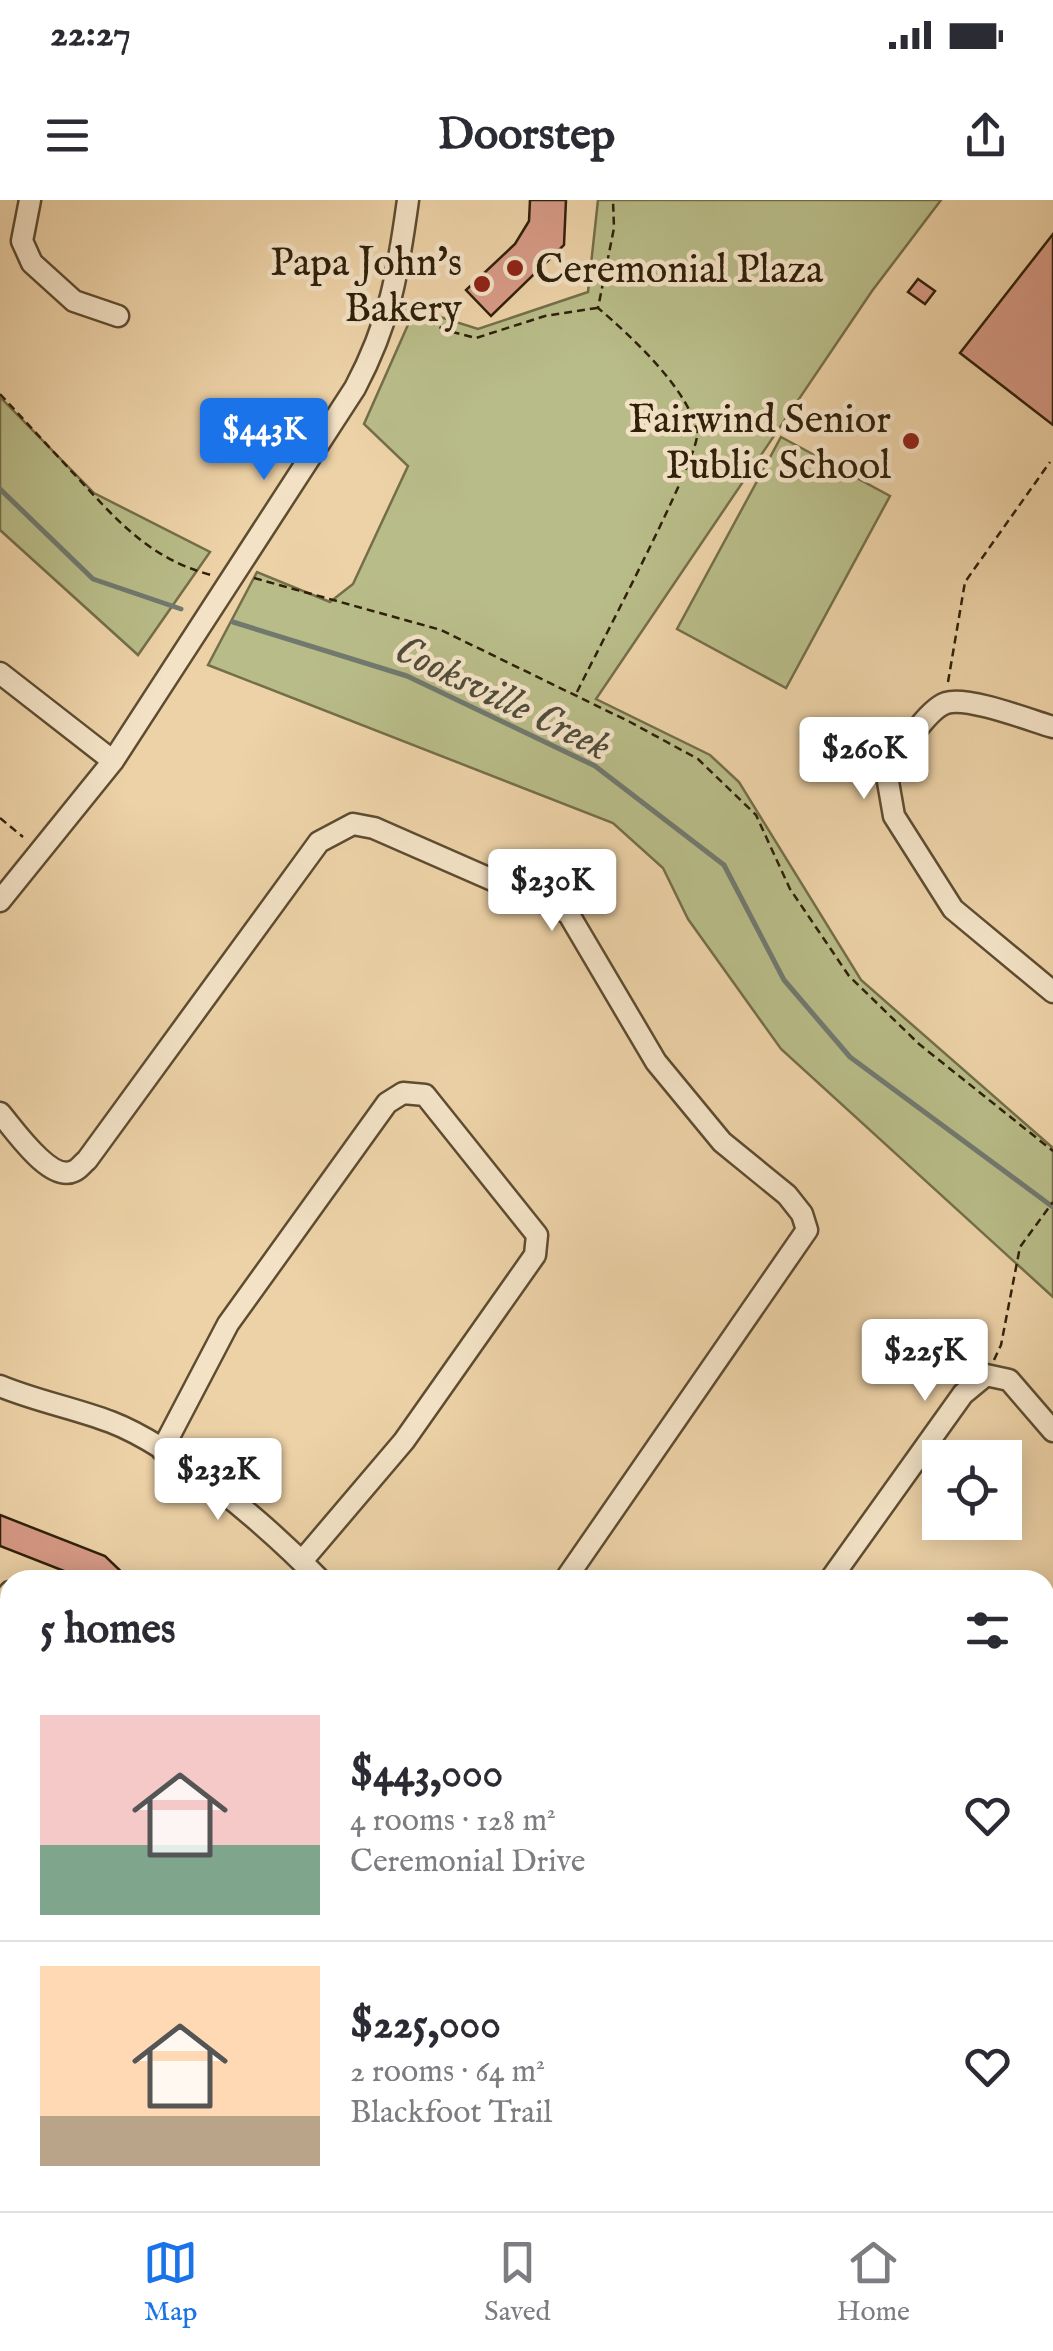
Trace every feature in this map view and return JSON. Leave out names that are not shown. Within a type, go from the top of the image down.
[{"type":"street","points":[[30,200],[22,240],[32,264],[74,301],[118,316]]},
{"type":"street","points":[[0,901],[113,761],[355,388],[375,350],[397,282],[408,200]]},
{"type":"street","points":[[0,672],[113,761]]},
{"type":"street","points":[[1053,726],[965,703],[945,703],[929,716],[896,758],[888,776],[894,816],[953,908],[1053,992]]},
{"type":"street","points":[[0,1112],[48,1166],[60,1173],[72,1172],[86,1160],[319,842],[352,824],[374,828],[568,913],[656,1062],[722,1142],[786,1195],[802,1214],[807,1230],[571,1570]]},
{"type":"street","points":[[162,1450],[228,1324],[387,1103],[403,1093],[425,1094],[536,1236],[535,1255],[404,1441],[302,1561]]},
{"type":"street","points":[[837,1570],[963,1394],[986,1374],[1008,1380],[1053,1431]]},
{"type":"street","points":[[0,1386],[113,1422],[162,1450],[200,1475],[311,1570]]},
{"type":"path","points":[[598,308],[614,228],[613,200]]},
{"type":"path","points":[[391,302],[444,330],[476,338],[545,316],[598,308]]},
{"type":"path","points":[[576,695],[684,475],[698,437],[692,416],[674,385],[598,308]]},
{"type":"path","points":[[0,394],[121,526],[176,562],[207,574],[257,579],[440,630],[698,759],[756,815],[790,890],[849,976],[919,1044],[1053,1151]]},
{"type":"path","points":[[945,703],[964,582],[1050,462]]},
{"type":"path","points":[[0,818],[23,838]]},
{"type":"path","points":[[986,1374],[1001,1345],[1020,1247],[1053,1202]]},
{"type":"green space","points":[[598,200],[941,200],[872,291],[596,699],[710,755],[739,782],[861,980],[1053,1148],[1053,1297],[781,1049],[688,919],[663,868],[613,823],[208,665],[257,572],[330,602],[353,584],[408,466],[364,424],[415,309],[478,329],[588,292]]},
{"type":"green space","points":[[0,397],[94,493],[210,552],[138,655],[0,530]]},
{"type":"green space","points":[[781,437],[890,496],[786,688],[677,629]]},
{"type":"building","name":"Ceremonial Plaza","points":[[530,200],[566,200],[564,245],[491,316],[466,290],[515,244],[529,221]]},
{"type":"building","points":[[1053,234],[1053,425],[960,353]]},
{"type":"building","points":[[918,279],[935,291],[925,304],[908,292]]},
{"type":"building","points":[[0,1515],[105,1556],[120,1570],[61,1570],[0,1546]]},
{"type":"waterway","name":"Cooksville Creek","points":[[0,489],[93,579],[181,609]]},
{"type":"waterway","name":"Cooksville Creek","points":[[233,622],[407,676],[595,766],[724,865],[784,980],[850,1057],[1053,1207]]},
{"type":"place","name":"Ceremonial Plaza","points":[[515,268]]},
{"type":"place","name":"Papa John's Bakery","points":[[482,284]]},
{"type":"place","name":"Fairwind Senior Public School","points":[[911,441]]}]
